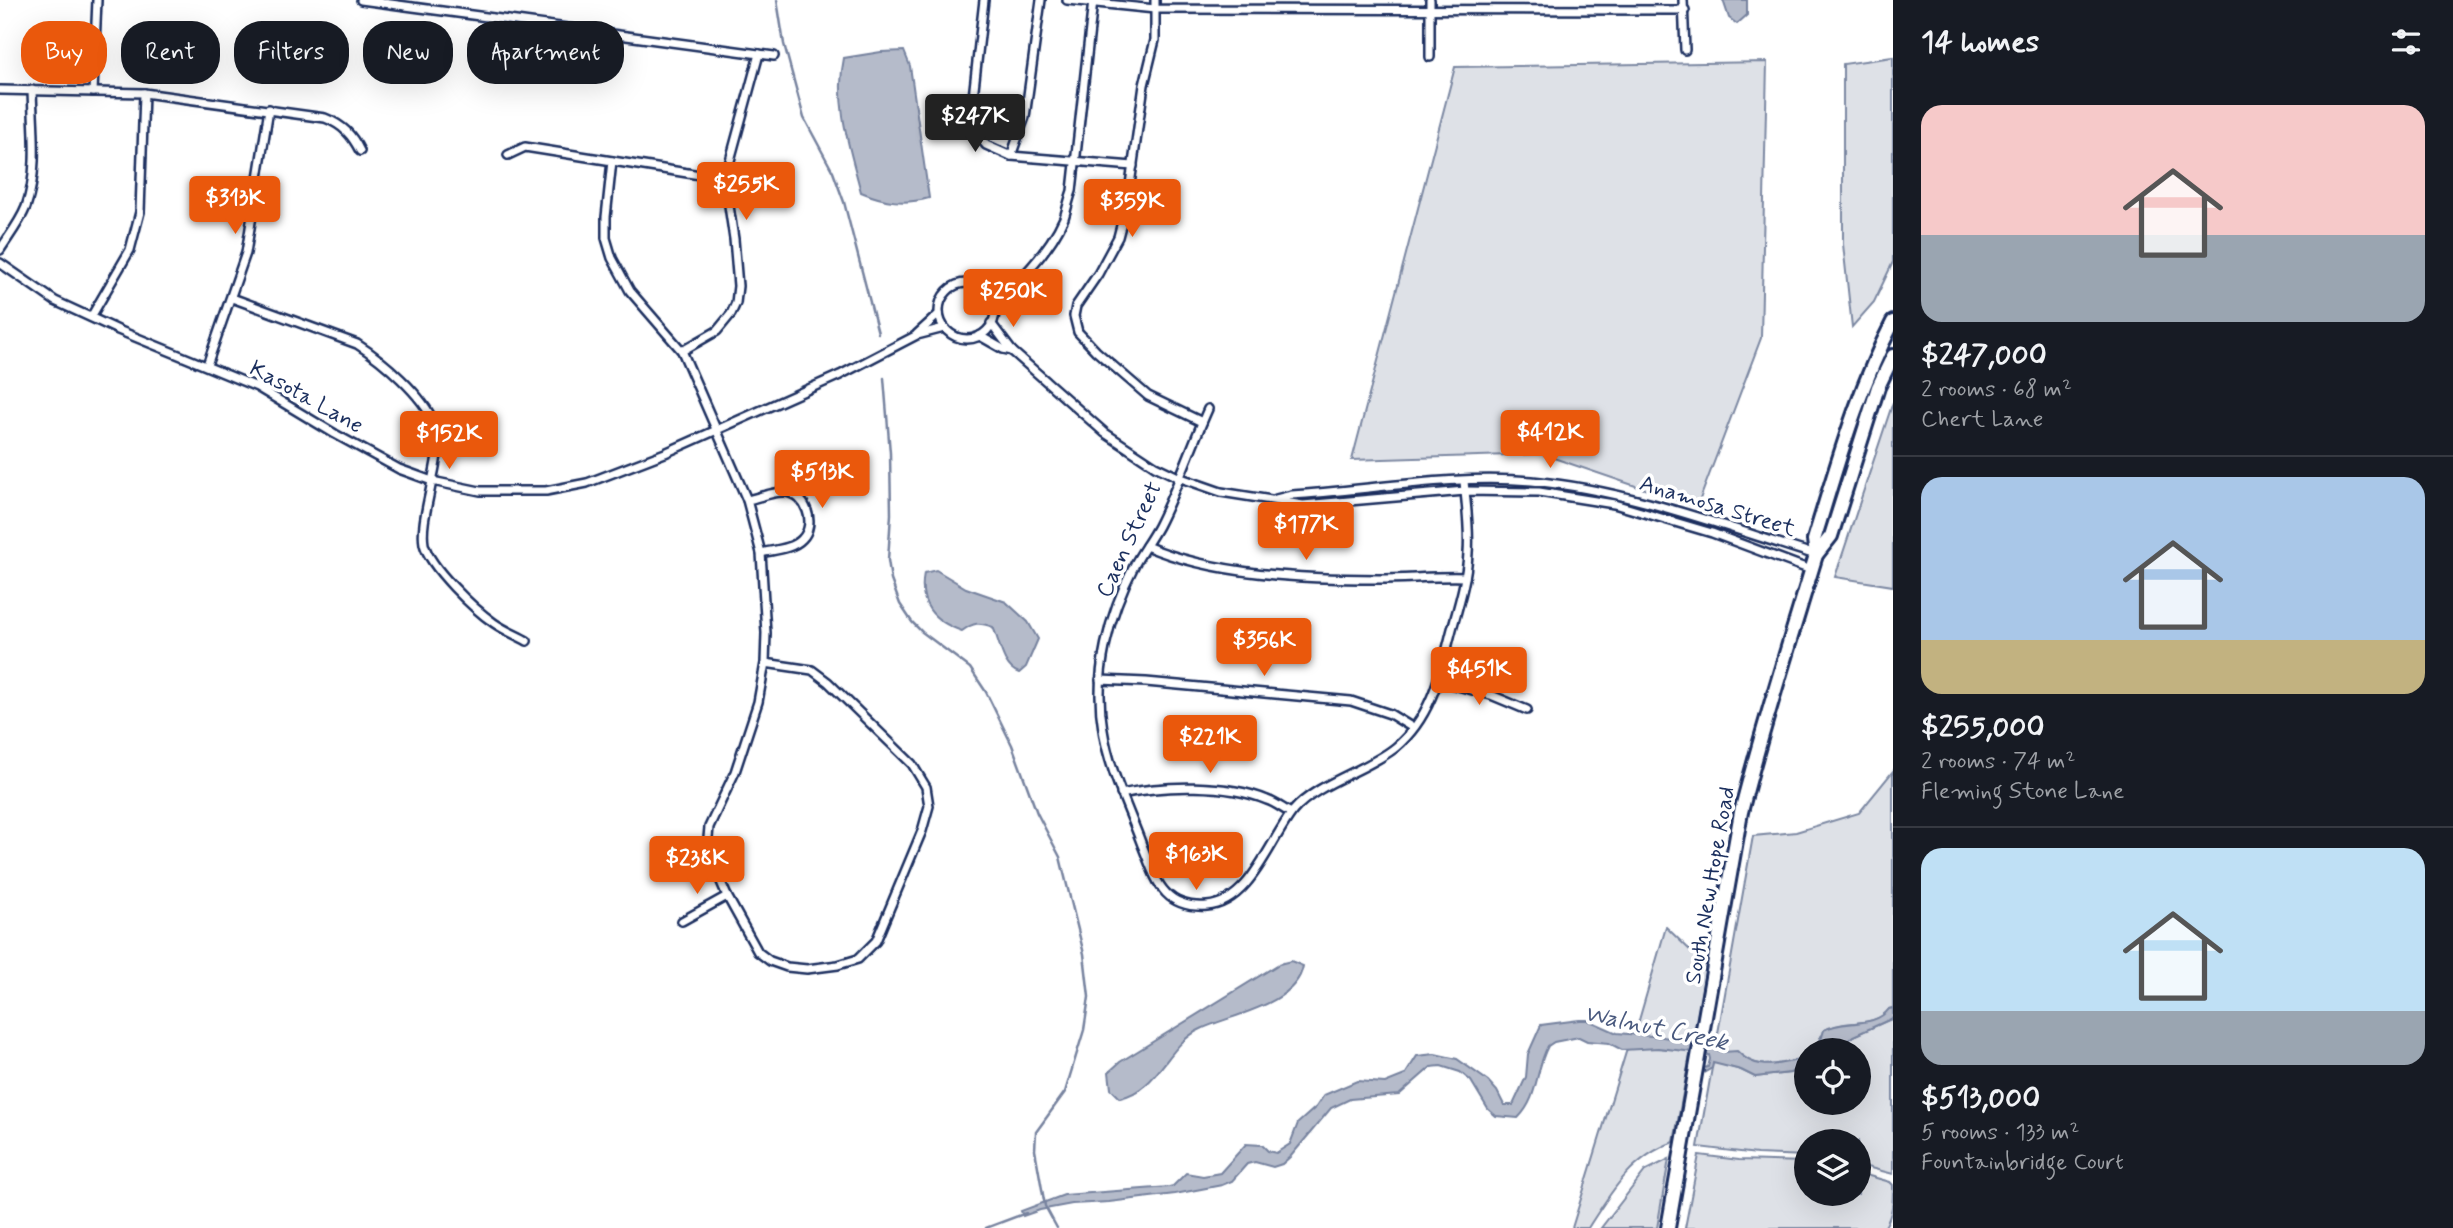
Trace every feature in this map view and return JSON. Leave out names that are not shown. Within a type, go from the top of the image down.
[{"type":"main road","name":"South New Hope Road","points":[[1816,555],[1814,540],[1852,417],[1877,353],[1893,322]]},
{"type":"main road","name":"South New Hope Road","points":[[1668,1228],[1741,812],[1772,696],[1816,555],[1831,536],[1878,387],[1893,356]]},
{"type":"street","points":[[93,92],[97,0]]},
{"type":"street","points":[[361,0],[774,57]]},
{"type":"street","points":[[984,0],[971,115],[978,135],[986,145],[1011,156],[1133,166]]},
{"type":"street","points":[[1011,156],[1025,117],[1041,0]]},
{"type":"street","points":[[1067,0],[1430,9],[1685,10]]},
{"type":"street","points":[[1430,0],[1430,57]]},
{"type":"street","points":[[1683,0],[1685,50]]},
{"type":"street","name":"Kasota Lane","points":[[994,304],[1014,286],[1048,244],[1064,218],[1072,191],[1093,1]]},
{"type":"street","points":[[1155,4],[1155,40],[1144,85],[1128,200],[1118,236],[1108,257],[1076,306],[1073,316],[1078,332],[1096,351],[1149,396],[1202,422]]},
{"type":"street","points":[[682,351],[717,331],[736,303],[734,239],[725,179],[759,54]]},
{"type":"street","points":[[0,90],[144,93],[325,118],[336,122],[353,137],[360,151]]},
{"type":"street","points":[[0,250],[26,208],[32,182],[32,90]]},
{"type":"street","points":[[91,317],[130,250],[140,212],[144,93]]},
{"type":"street","points":[[207,365],[246,253],[269,109]]},
{"type":"street","points":[[509,155],[525,147],[725,179]]},
{"type":"street","points":[[612,161],[606,217],[606,238],[612,258],[630,291],[682,351],[747,500],[761,553],[765,602],[765,663],[758,702],[735,772],[709,827],[706,849],[727,896],[758,952],[770,961],[787,967],[807,969],[838,965],[858,959],[876,941],[922,831],[929,806],[926,787],[912,764],[828,682],[812,670],[765,663]]},
{"type":"street","name":"Kasota Lane","points":[[0,262],[55,300],[257,387],[399,469],[432,481],[480,491],[546,491],[587,484],[840,375],[917,335],[944,328],[964,338],[980,336]]},
{"type":"street","name":"Kasota Lane","points":[[917,335],[939,314],[941,299],[951,288],[974,284],[987,291],[1018,278]]},
{"type":"street","points":[[980,336],[991,323],[994,304],[987,291]]},
{"type":"street","points":[[232,298],[357,344],[374,355],[413,394],[434,423],[438,441],[424,544],[433,564],[493,623],[527,641]]},
{"type":"street","points":[[939,314],[944,328]]},
{"type":"street","name":"Anamosa Street","points":[[991,323],[1012,351],[1105,433],[1147,461],[1178,477],[1221,492],[1303,505],[1465,491],[1539,492],[1614,504],[1712,533],[1811,570]]},
{"type":"street","name":"Anamosa Street","points":[[980,336],[1012,351]]},
{"type":"street","name":"Caen Street","points":[[1208,409],[1158,525],[1119,596],[1109,627],[1100,680],[1102,729],[1121,794],[1154,878],[1166,894],[1177,902],[1194,906],[1223,903],[1238,893],[1291,813],[1308,798],[1397,746],[1428,706],[1439,681],[1465,577],[1469,552],[1464,481]]},
{"type":"street","name":"Anamosa Street","points":[[1275,500],[1292,495],[1464,481],[1530,481],[1596,490],[1661,507],[1816,555]]},
{"type":"street","points":[[747,500],[786,492],[805,505],[809,518],[803,539],[791,546],[761,553]]},
{"type":"street","points":[[1146,546],[1172,557],[1206,565],[1326,578],[1465,577]]},
{"type":"street","points":[[1100,680],[1351,701],[1390,714],[1413,728]]},
{"type":"street","points":[[1439,681],[1491,695],[1527,710]]},
{"type":"street","points":[[1121,794],[1171,786],[1246,793],[1268,800],[1291,813]]},
{"type":"street","points":[[682,921],[727,896]]},
{"type":"shaded area","points":[[1893,57],[1893,262],[1874,302],[1852,327],[1843,244],[1843,64]]},
{"type":"shaded area","points":[[1767,62],[1761,338],[1697,507],[1542,454],[1352,460],[1455,67]]},
{"type":"shaded area","points":[[1893,402],[1893,586],[1835,577]]},
{"type":"shaded area","points":[[1893,771],[1893,1008],[1871,1021],[1833,1027],[1820,1038],[1794,1038],[1794,1062],[1786,1064],[1764,1065],[1715,1050],[1753,836],[1796,832],[1859,813]]},
{"type":"shaded area","points":[[1666,927],[1692,952],[1708,955],[1693,1042],[1635,1034]]},
{"type":"shaded area","points":[[1893,1018],[1893,1174],[1871,1168],[1871,1129],[1794,1129],[1794,1156],[1698,1147],[1713,1062],[1755,1077],[1794,1072],[1794,1115],[1871,1115],[1871,1038],[1851,1038]]},
{"type":"shaded area","points":[[1641,1047],[1691,1050],[1674,1142],[1634,1166],[1614,1189],[1588,1228],[1572,1228],[1627,1049]]},
{"type":"shaded area","points":[[1699,1155],[1739,1160],[1794,1162],[1794,1206],[1871,1206],[1871,1176],[1893,1185],[1892,1208],[1884,1228],[1685,1228]]},
{"type":"shaded area","points":[[1669,1159],[1657,1228],[1601,1228],[1645,1171]]},
{"type":"water","points":[[1723,0],[1747,0],[1747,15],[1737,24],[1729,18]]},
{"type":"water","points":[[904,51],[910,66],[929,198],[903,202],[861,192],[842,109],[841,75],[844,58]]},
{"type":"water","points":[[936,570],[966,588],[1006,602],[1028,622],[1038,639],[1026,667],[1019,673],[1013,670],[1002,653],[993,627],[977,624],[962,631],[943,622],[930,610],[923,594],[924,573]]},
{"type":"water","points":[[1291,961],[1303,966],[1298,979],[1288,990],[1260,1007],[1189,1036],[1154,1077],[1133,1093],[1120,1098],[1111,1089],[1109,1072],[1120,1062],[1279,964]]},
{"type":"water","points":[[1893,1008],[1893,1018],[1851,1038],[1822,1038],[1824,1030],[1867,1022],[1883,1015]]},
{"type":"water","points":[[1588,1020],[1617,1033],[1693,1042],[1723,1052],[1737,1051],[1745,1058],[1762,1064],[1794,1061],[1794,1072],[1755,1077],[1741,1070],[1713,1063],[1712,1068],[1705,1072],[1703,1068],[1708,1067],[1710,1059],[1709,1055],[1703,1053],[1658,1048],[1622,1050],[1609,1043],[1587,1041],[1579,1037],[1554,1042],[1548,1046],[1530,1101],[1518,1118],[1496,1116],[1488,1109],[1471,1081],[1460,1072],[1441,1066],[1431,1067],[1399,1095],[1350,1099],[1331,1108],[1282,1164],[1273,1167],[1255,1162],[1247,1164],[1232,1181],[1175,1194],[1072,1204],[1023,1216],[1021,1211],[1064,1195],[1169,1187],[1186,1173],[1203,1176],[1220,1173],[1246,1144],[1262,1145],[1268,1151],[1276,1153],[1290,1144],[1298,1123],[1316,1107],[1324,1095],[1357,1081],[1385,1083],[1405,1075],[1417,1056],[1435,1054],[1457,1059],[1488,1081],[1504,1105],[1513,1105],[1526,1077],[1528,1054],[1541,1025]]},
{"type":"waterway","points":[[777,0],[784,44],[804,118],[833,172],[844,202],[878,333]]},
{"type":"waterway","points":[[884,378],[890,453],[891,514],[888,560],[891,580],[900,604],[912,622],[970,668],[986,692],[1012,745],[1037,813],[1060,857],[1084,954],[1089,997],[1084,1030],[1065,1092],[1036,1132],[1035,1150],[1045,1206],[1057,1228]]},
{"type":"waterway","name":"Walnut Creek","points":[[986,1228],[1026,1213]]}]
